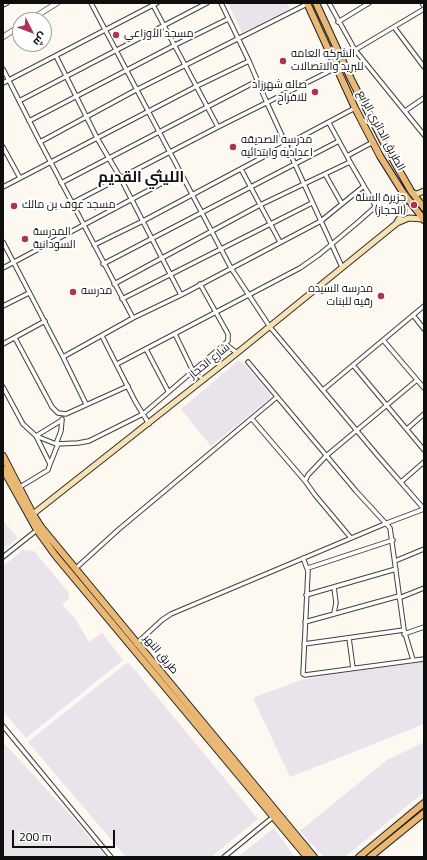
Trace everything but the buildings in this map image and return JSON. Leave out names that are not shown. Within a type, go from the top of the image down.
[{"type":"main road","name":"الطريق الدائري الرابع","points":[[316,3],[344,64],[388,151],[412,193],[424,205]]},
{"type":"main road","name":"الطريق الدائري الرابع","points":[[307,4],[355,108],[373,142],[390,173],[424,219]]},
{"type":"main road","name":"شارع الحجاز","points":[[397,223],[404,211],[402,191]]},
{"type":"main road","points":[[412,193],[417,194],[424,192]]},
{"type":"main road","name":"شارع الحجاز","points":[[33,514],[237,354],[397,223],[409,218],[424,219]]},
{"type":"main road","name":"طريق النهر","points":[[3,456],[41,528],[273,817],[307,857]]},
{"type":"main road","name":"طريق النهر","points":[[3,469],[37,530],[55,555],[135,645],[314,857]]},
{"type":"main road","points":[[359,857],[423,804]]},
{"type":"main road","points":[[364,857],[416,814],[423,804]]},
{"type":"main road","points":[[370,857],[424,815]]},
{"type":"main road","points":[[375,857],[424,815]]},
{"type":"street","points":[[3,5],[7,3]]},
{"type":"street","points":[[47,3],[49,8]]},
{"type":"street","points":[[43,12],[57,3]]},
{"type":"street","points":[[91,3],[115,51],[231,268],[270,327],[424,509],[387,523],[171,614],[162,620],[135,645]]},
{"type":"street","points":[[18,101],[207,3]]},
{"type":"street","points":[[221,3],[258,80],[342,268]]},
{"type":"street","points":[[328,3],[355,50],[424,135]]},
{"type":"street","points":[[338,22],[369,3]]},
{"type":"street","points":[[3,83],[155,4],[218,127]]},
{"type":"street","points":[[40,142],[136,90],[307,4]]},
{"type":"street","points":[[355,50],[424,9]]},
{"type":"street","points":[[29,121],[228,19]]},
{"type":"street","points":[[394,28],[424,66]]},
{"type":"street","points":[[3,37],[12,31]]},
{"type":"street","points":[[56,56],[86,117],[120,177],[181,295]]},
{"type":"street","points":[[3,187],[197,86],[249,61]]},
{"type":"street","points":[[72,203],[120,177],[344,64]]},
{"type":"street","points":[[3,69],[50,163],[133,318]]},
{"type":"street","points":[[61,183],[258,80]]},
{"type":"street","points":[[405,111],[424,98]]},
{"type":"street","points":[[94,245],[143,221],[355,108]]},
{"type":"street","points":[[117,364],[311,261],[374,208],[375,205],[329,123]]},
{"type":"street","points":[[104,264],[339,141]]},
{"type":"street","points":[[347,156],[373,142]]},
{"type":"street","points":[[3,147],[20,178]]},
{"type":"street","points":[[114,284],[260,205],[350,162]]},
{"type":"street","points":[[241,169],[280,242]]},
{"type":"street","points":[[3,268],[181,173]]},
{"type":"street","points":[[325,174],[342,204]]},
{"type":"street","points":[[63,357],[133,318],[181,295],[321,221],[364,186]]},
{"type":"street","points":[[122,299],[312,203]]},
{"type":"street","points":[[3,242],[86,404]]},
{"type":"street","points":[[3,387],[19,419],[28,429],[36,436],[57,444],[89,441],[143,414],[168,391],[225,344],[229,336],[200,284]]},
{"type":"street","points":[[3,306],[29,293]]},
{"type":"street","points":[[323,390],[424,306]]},
{"type":"street","points":[[413,315],[424,329]]},
{"type":"street","points":[[3,344],[45,322]]},
{"type":"street","points":[[175,334],[193,371],[204,380]]},
{"type":"street","points":[[102,336],[149,424]]},
{"type":"street","points":[[14,338],[52,407],[55,411],[62,414],[66,414],[128,386]]},
{"type":"street","points":[[383,340],[424,388]]},
{"type":"street","points":[[225,344],[237,354]]},
{"type":"street","points":[[146,349],[168,391]]},
{"type":"street","points":[[248,362],[356,491],[381,519],[387,523],[392,532],[404,632],[413,660]]},
{"type":"street","points":[[353,365],[424,450]]},
{"type":"street","points":[[305,481],[308,475],[326,456],[417,380]]},
{"type":"street","points":[[75,569],[118,530],[277,398]]},
{"type":"street","points":[[20,487],[46,471],[61,434],[62,414]]},
{"type":"street","points":[[407,429],[424,414]]},
{"type":"street","points":[[252,419],[351,538]]},
{"type":"street","points":[[36,436],[62,420]]},
{"type":"street","points":[[36,436],[50,464]]},
{"type":"street","points":[[401,482],[424,462]]},
{"type":"street","points":[[3,558],[37,530]]},
{"type":"street","points":[[308,568],[393,540]]},
{"type":"street","points":[[395,561],[424,549]]},
{"type":"street","points":[[303,558],[308,568],[302,672],[304,674],[424,659]]},
{"type":"street","points":[[306,595],[396,569]]},
{"type":"street","points":[[334,587],[336,603],[334,613]]},
{"type":"street","points":[[305,622],[334,613],[341,608],[399,597],[424,588]]},
{"type":"street","points":[[336,603],[341,608]]},
{"type":"street","points":[[304,644],[404,632],[424,626]]},
{"type":"street","points":[[349,638],[353,668]]},
{"type":"street","points":[[3,726],[111,857]]},
{"type":"street","points":[[224,857],[273,817]]},
{"type":"shaded area","points":[[228,3],[287,3],[290,9],[242,33]]},
{"type":"shaded area","points":[[238,361],[242,362],[270,394],[270,398],[211,446],[181,409]]},
{"type":"shaded area","points":[[3,521],[18,538],[3,550]]},
{"type":"shaded area","points":[[23,550],[34,551],[69,593],[69,598],[62,605],[74,617],[89,642],[102,633],[123,660],[26,738],[3,711],[3,566]]},
{"type":"shaded area","points":[[128,662],[258,819],[211,857],[126,857],[28,742]]},
{"type":"shaded area","points":[[424,662],[424,724],[290,777],[253,698],[298,681],[327,675]]},
{"type":"shaded area","points":[[3,742],[73,818],[106,857],[3,857]]},
{"type":"shaded area","points":[[424,742],[424,792],[345,857],[324,857],[300,831],[387,760]]},
{"type":"shaded area","points":[[274,828],[295,857],[238,857]]},
{"type":"place","name":"مسجد الأوزاعي","points":[[116,35]]},
{"type":"place","name":"الشركه العامه للبريد والاتصالات","points":[[283,61]]},
{"type":"place","name":"صاله شهرزاد للافراح","points":[[315,92]]},
{"type":"place","name":"مدرسه الصديقه اعداديه وابتدائيه","points":[[233,147]]},
{"type":"place","name":"جزيرة السلة (الحجاز)","points":[[414,205]]},
{"type":"place","name":"مسجد عوف بن مالك","points":[[14,206]]},
{"type":"place","name":"المدرسة السودانية","points":[[25,239]]},
{"type":"place","name":"مدرسه","points":[[73,292]]},
{"type":"place","name":"مدرسه السيده رقيه للبنات","points":[[381,296]]},
{"type":"district","name":"الليثي القديم","points":[[141,179]]}]
